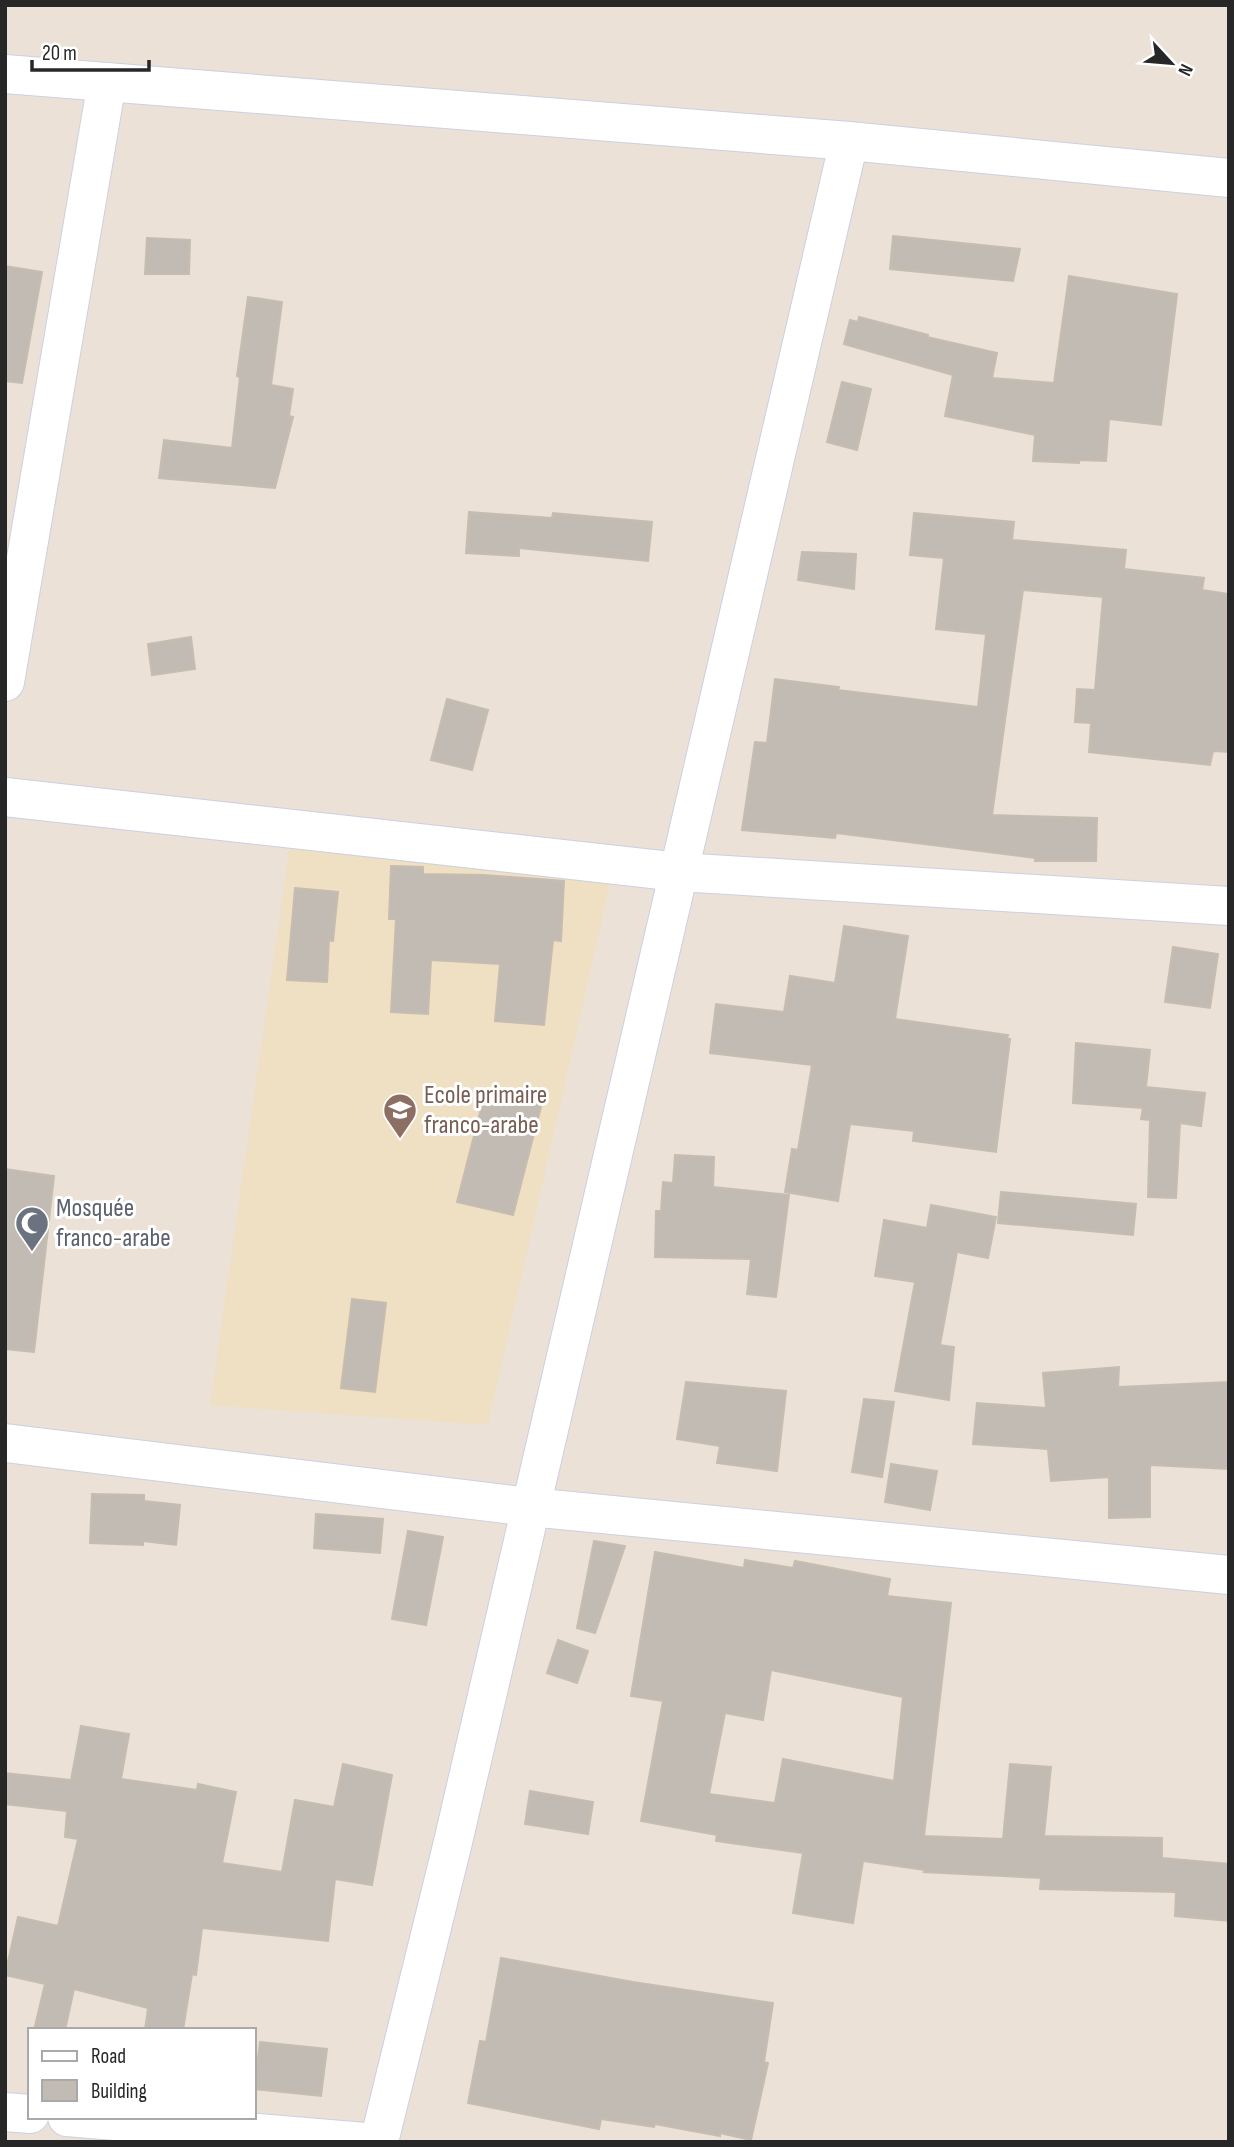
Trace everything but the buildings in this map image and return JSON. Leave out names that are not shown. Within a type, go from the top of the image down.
[{"type":"street","points":[[5,74],[849,141],[1229,178]]},
{"type":"street","points":[[5,682],[107,82]]},
{"type":"street","points":[[379,2142],[453,1842],[849,141]]},
{"type":"street","points":[[5,797],[679,872],[1229,906]]},
{"type":"street","points":[[5,1443],[530,1507],[1229,1575]]},
{"type":"street","points":[[5,2112],[28,2114]]},
{"type":"street","points":[[91,2119],[365,2142]]},
{"type":"shaded area","name":"Ecole primaire franco-arabe","points":[[291,837],[612,875],[488,1425],[210,1405]]},
{"type":"place","name":"Ecole primaire franco-arabe","points":[[400,1140]]},
{"type":"place","name":"Mosquée franco-arabe","points":[[32,1253]]}]
